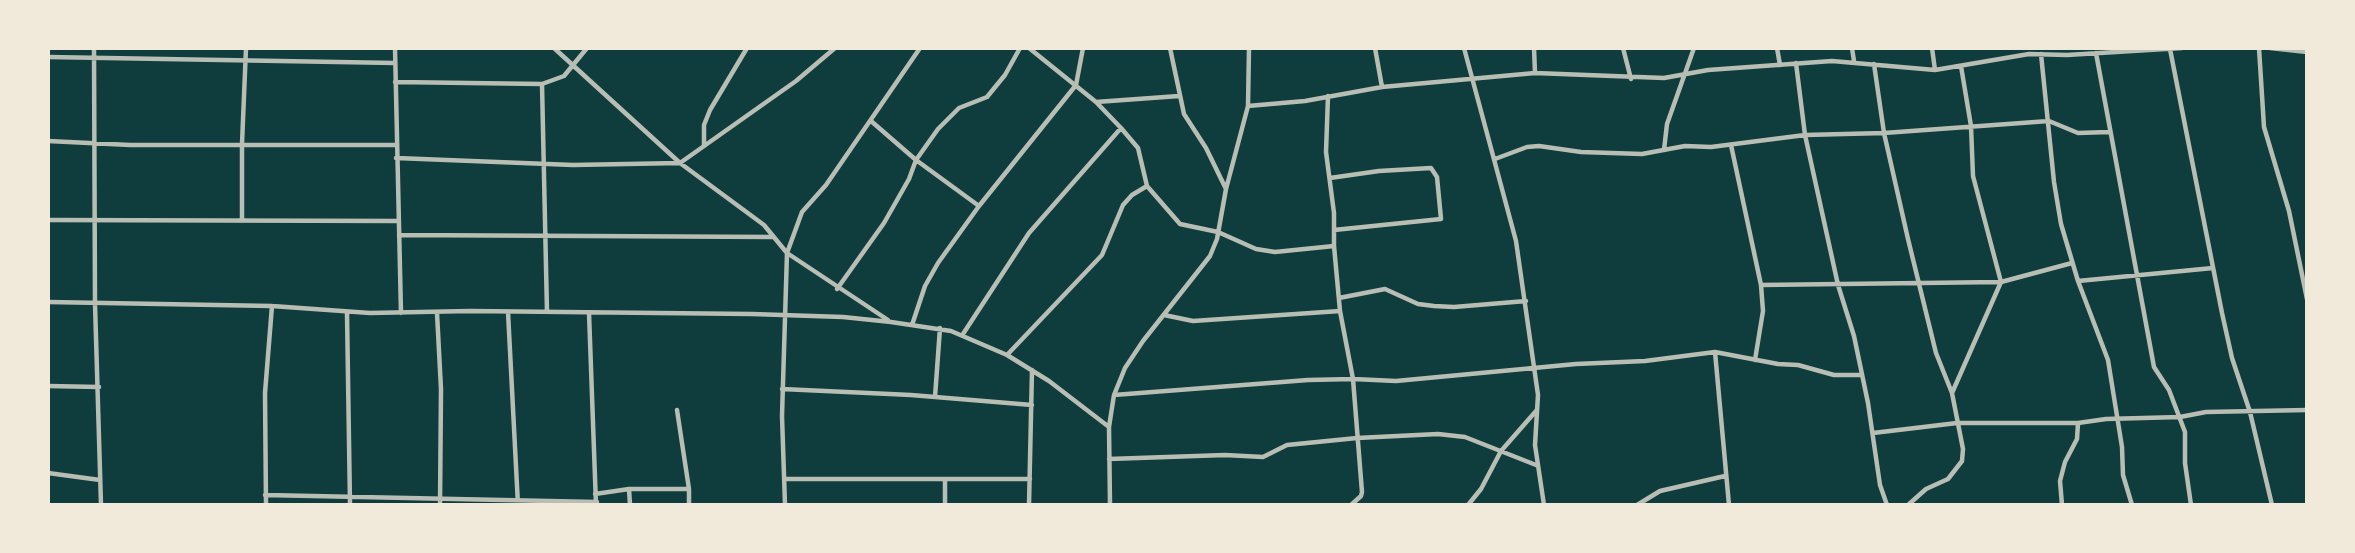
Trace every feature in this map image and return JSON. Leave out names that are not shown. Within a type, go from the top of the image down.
[{"type":"street","points":[[94,48],[95,304],[101,505]]},
{"type":"street","points":[[243,221],[242,144],[246,48]]},
{"type":"street","points":[[395,48],[395,145],[401,313]]},
{"type":"street","points":[[554,48],[680,163],[764,225],[787,253],[837,289],[891,322]]},
{"type":"street","points":[[395,82],[542,84],[564,76],[587,48]]},
{"type":"street","points":[[704,146],[704,125],[710,110],[747,48]]},
{"type":"street","points":[[396,158],[544,163],[680,163],[796,81],[835,48]]},
{"type":"street","points":[[785,505],[782,390],[787,253],[802,212],[822,191],[920,48]]},
{"type":"street","points":[[837,289],[884,222],[909,179],[916,160],[953,114],[963,106],[987,97],[1005,75],[1020,48]]},
{"type":"street","points":[[1029,48],[1077,85],[1121,128],[1138,148],[1147,186],[1180,224],[1218,232],[1256,249],[1275,252],[1334,246]]},
{"type":"street","points":[[912,325],[925,286],[979,206],[1077,85],[1083,48]]},
{"type":"street","points":[[1170,48],[1179,96],[1191,130],[1206,148],[1226,189]]},
{"type":"street","points":[[1110,505],[1109,427],[1114,395],[1125,368],[1210,256],[1218,232],[1226,189],[1248,106],[1249,48]]},
{"type":"street","points":[[1375,48],[1382,87]]},
{"type":"street","points":[[1464,48],[1511,214],[1526,301],[1534,368],[1537,410],[1536,465],[1544,505]]},
{"type":"street","points":[[1534,48],[1535,73]]},
{"type":"street","points":[[1623,48],[1631,79]]},
{"type":"street","points":[[1664,150],[1667,124],[1694,48]]},
{"type":"street","points":[[1778,48],[1780,65]]},
{"type":"street","points":[[1852,48],[1854,61]]},
{"type":"street","points":[[1932,48],[1935,70]]},
{"type":"street","points":[[1248,106],[1382,87],[1535,73],[1631,79],[1685,75],[1708,70],[1854,61],[1935,70],[2028,51],[2041,54],[2096,53],[2182,48]]},
{"type":"street","points":[[2259,48],[2264,127],[2289,211],[2307,299]]},
{"type":"street","points":[[2270,48],[2307,52]]},
{"type":"street","points":[[2170,49],[2232,358],[2250,412],[2272,505]]},
{"type":"street","points":[[2096,53],[2154,367],[2169,390],[2185,432],[2185,463],[2191,505]]},
{"type":"street","points":[[2041,54],[2054,182],[2061,224],[2078,280],[2101,336],[2118,419],[2123,475],[2132,505]]},
{"type":"street","points":[[48,57],[395,63]]},
{"type":"street","points":[[1796,63],[1805,135],[1838,285],[1847,309],[1862,375],[1881,485],[1887,505]]},
{"type":"street","points":[[1874,64],[1884,134],[1936,353],[1952,393],[1963,449],[1959,466],[1948,479],[1926,489],[1908,505]]},
{"type":"street","points":[[1952,393],[2001,282],[1973,176],[1971,126],[1961,66]]},
{"type":"street","points":[[542,84],[548,312]]},
{"type":"street","points":[[1096,102],[1179,96]]},
{"type":"street","points":[[1328,96],[1326,152],[1340,311],[1353,378],[1361,496],[1351,505]]},
{"type":"street","points":[[871,121],[916,160],[979,206]]},
{"type":"street","points":[[1496,159],[1527,147],[1539,146],[1612,154],[1685,146],[1731,145],[1805,135],[1884,134],[2049,121],[2078,133],[2109,132]]},
{"type":"street","points":[[963,334],[1029,233],[1121,128]]},
{"type":"street","points":[[48,141],[95,144],[395,145]]},
{"type":"street","points":[[1731,145],[1761,285],[1763,311],[1755,360]]},
{"type":"street","points":[[1330,178],[1379,171],[1431,168],[1437,177],[1441,219],[1334,230]]},
{"type":"street","points":[[1007,355],[1101,255],[1123,205],[1132,195],[1147,186]]},
{"type":"street","points":[[48,220],[398,221]]},
{"type":"street","points":[[399,235],[773,237]]},
{"type":"street","points":[[1761,285],[2001,282],[2072,263]]},
{"type":"street","points":[[2078,280],[2214,268]]},
{"type":"street","points":[[1339,298],[1385,290],[1418,304],[1434,306],[1454,307],[1526,301]]},
{"type":"street","points":[[48,302],[272,306],[347,313],[548,312],[843,317],[891,322],[940,328],[963,334],[978,344],[1007,355],[1032,370],[1109,427]]},
{"type":"street","points":[[267,505],[265,495],[265,393],[272,306]]},
{"type":"street","points":[[1164,315],[1193,321],[1340,311]]},
{"type":"street","points":[[508,312],[518,504]]},
{"type":"street","points":[[347,313],[350,505]]},
{"type":"street","points":[[437,313],[441,389],[440,505]]},
{"type":"street","points":[[265,495],[440,498],[518,504],[596,504],[589,313]]},
{"type":"street","points":[[935,397],[940,328]]},
{"type":"street","points":[[1114,395],[1353,378],[1396,381],[1534,368],[1645,361],[1715,352],[1755,360],[1798,364],[1834,375],[1862,375]]},
{"type":"street","points":[[1715,352],[1722,405],[1725,476],[1729,505]]},
{"type":"street","points":[[1029,505],[1032,370]]},
{"type":"street","points":[[48,386],[99,387]]},
{"type":"street","points":[[782,390],[935,397],[1032,405]]},
{"type":"street","points":[[677,410],[689,489],[689,505]]},
{"type":"street","points":[[1468,505],[1481,489],[1501,451],[1537,410]]},
{"type":"street","points":[[1873,434],[1957,423],[2078,423],[2180,417],[2206,412],[2307,410]]},
{"type":"street","points":[[2062,505],[2060,481],[2065,462],[2077,439],[2078,423]]},
{"type":"street","points":[[1109,459],[1225,455],[1263,457],[1287,445],[1357,438],[1438,434],[1466,437],[1536,465]]},
{"type":"street","points":[[48,473],[100,480]]},
{"type":"street","points":[[1637,505],[1660,491],[1725,476]]},
{"type":"street","points":[[785,479],[1030,479]]},
{"type":"street","points":[[945,479],[945,505]]},
{"type":"street","points":[[595,494],[629,489],[689,489]]},
{"type":"street","points":[[629,489],[630,505]]}]
